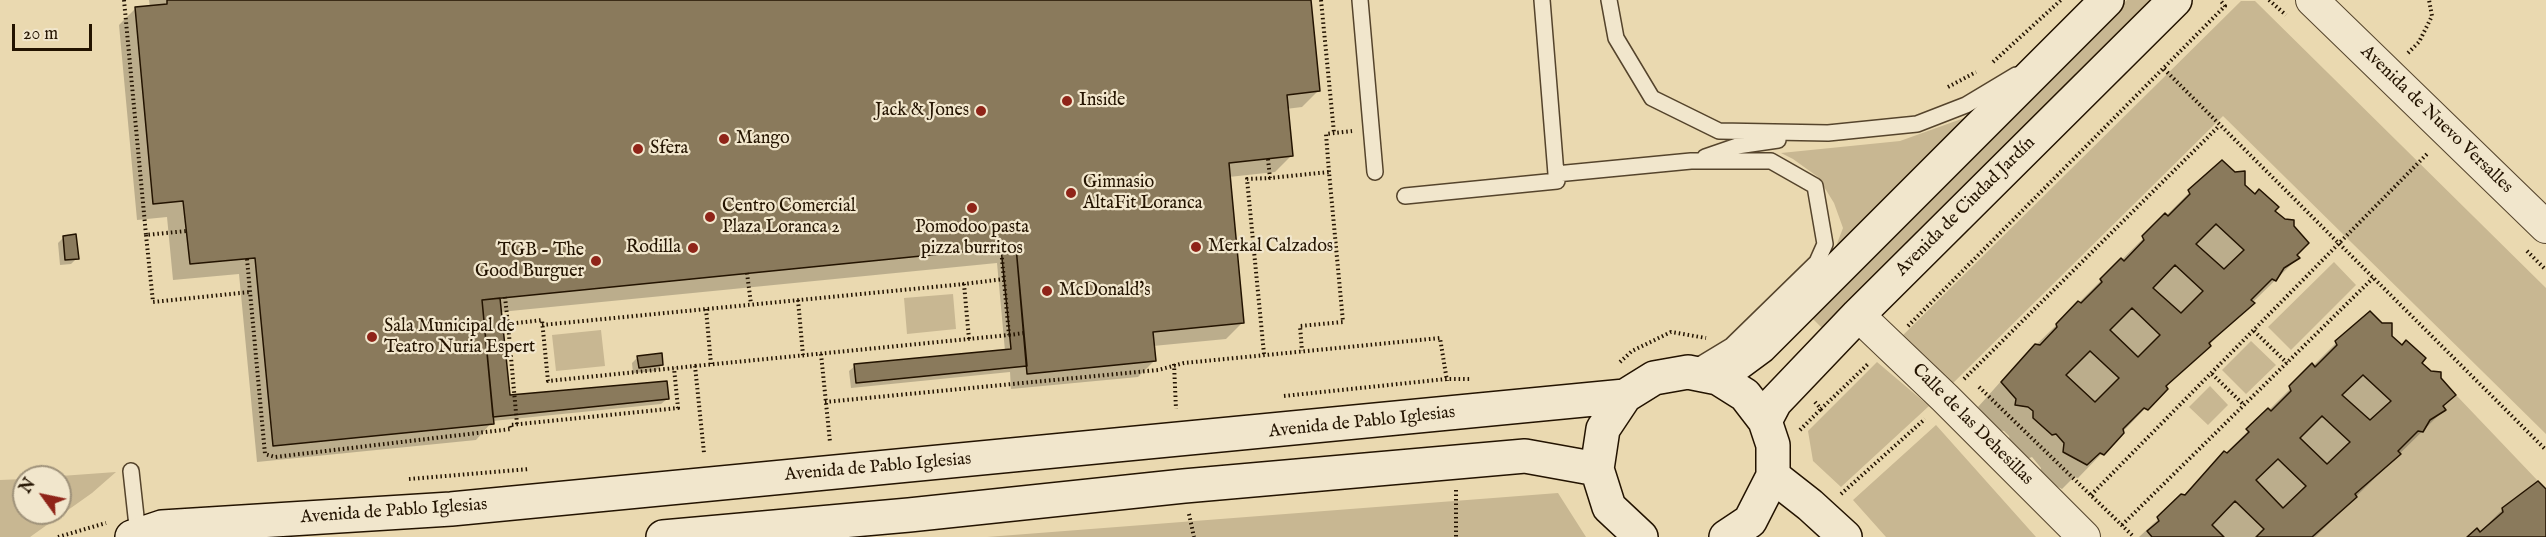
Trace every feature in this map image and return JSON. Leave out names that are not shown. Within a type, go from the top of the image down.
[{"type":"main road","points":[[1641,537],[1609,507],[1597,469],[1603,429],[1620,381],[1703,375],[1760,347],[2108,0]]},
{"type":"main road","name":"Avenida de Ciudad Jardín","points":[[1765,421],[1775,402],[1858,315],[2175,0]]},
{"type":"main road","points":[[1703,375],[1745,395],[1765,421],[1773,445],[1773,476],[1749,532]]},
{"type":"main road","name":"Avenida de Pablo Iglesias","points":[[135,529],[451,509],[1620,381]]},
{"type":"main road","points":[[663,537],[790,531],[1525,456],[1597,469]]},
{"type":"main road","points":[[1773,476],[1845,537]]},
{"type":"street","name":"Avenida de Nuevo Versalles","points":[[2319,5],[2546,227]]},
{"type":"street","name":"Calle de las Dehesillas","points":[[1858,315],[1889,344],[1938,406],[2084,537]]},
{"type":"lane","points":[[1360,0],[1376,172]]},
{"type":"lane","points":[[1542,0],[1556,178]]},
{"type":"lane","points":[[1609,0],[1616,38],[1652,98],[1719,132],[1828,133]]},
{"type":"lane","points":[[1691,161],[1737,146],[1828,133],[1917,124],[1966,105],[2057,51]]},
{"type":"lane","points":[[1405,196],[1691,161],[1771,161],[1815,186],[1825,244],[1816,262],[1703,375]]},
{"type":"lane","points":[[131,471],[135,529]]},
{"type":"path","points":[[124,0],[153,302],[250,292]]},
{"type":"path","points":[[1321,0],[1334,133]]},
{"type":"path","points":[[1946,89],[1993,62],[2061,0]]},
{"type":"path","points":[[2220,0],[2225,6]]},
{"type":"path","points":[[1889,344],[2231,0]]},
{"type":"path","points":[[2278,7],[2283,0]]},
{"type":"path","points":[[2406,56],[2419,42],[2432,16],[2429,0]]},
{"type":"path","points":[[2164,69],[2339,247],[2546,450]]},
{"type":"path","points":[[1831,487],[1840,495],[1938,406],[2219,126]]},
{"type":"path","points":[[1302,351],[1300,326],[1342,322],[1326,134],[1372,129]]},
{"type":"path","points":[[2091,495],[2339,247],[2428,153]]},
{"type":"path","points":[[1268,159],[1270,178]]},
{"type":"path","points":[[1264,354],[1247,179],[1329,172]]},
{"type":"path","points":[[146,235],[186,231]]},
{"type":"path","points":[[1001,248],[1010,335]]},
{"type":"path","points":[[247,259],[265,454],[275,458],[511,429],[510,425],[517,424],[678,408],[674,368]]},
{"type":"path","points":[[747,273],[751,304]]},
{"type":"path","points":[[2122,525],[2373,278]]},
{"type":"path","points":[[542,325],[1004,279]]},
{"type":"path","points":[[964,284],[969,339]]},
{"type":"path","points":[[505,297],[517,424]]},
{"type":"path","points":[[798,300],[803,355]]},
{"type":"path","points":[[706,309],[711,364]]},
{"type":"path","points":[[508,324],[542,320],[548,381],[1024,333]]},
{"type":"path","points":[[2254,331],[2288,363]]},
{"type":"path","points":[[1620,381],[1632,351],[1671,332],[1710,338]]},
{"type":"path","points":[[821,354],[830,442]]},
{"type":"path","points":[[825,402],[1158,370],[1184,363]]},
{"type":"path","points":[[1174,364],[1176,410]]},
{"type":"path","points":[[695,366],[704,453]]},
{"type":"path","points":[[2212,374],[2244,405]]},
{"type":"path","points":[[1968,376],[2134,537]]},
{"type":"path","points":[[1276,397],[1446,378],[1482,379]]},
{"type":"path","points":[[1165,411],[1187,409]]},
{"type":"path","points":[[1802,440],[1800,429],[1821,409]]},
{"type":"path","points":[[818,443],[841,441]]},
{"type":"path","points":[[692,454],[715,452]]},
{"type":"path","points":[[404,480],[532,469]]},
{"type":"path","points":[[1456,492],[1468,491]]},
{"type":"path","points":[[58,537],[135,529]]},
{"type":"shaded area","points":[[2127,0],[2156,0],[1824,330],[1810,316]]},
{"type":"shaded area","points":[[2241,1],[2255,1],[2546,288],[2546,434],[2223,116],[1947,389],[1895,343]]},
{"type":"shaded area","points":[[1967,117],[1835,249],[1843,228],[1834,203],[1818,177],[1781,153],[1900,141]]},
{"type":"shaded area","points":[[2334,262],[2356,285],[2291,350],[2268,327]]},
{"type":"shaded area","points":[[953,294],[956,329],[907,334],[904,298]]},
{"type":"shaded area","points":[[601,330],[605,366],[556,371],[552,335]]},
{"type":"shaded area","points":[[2251,341],[2276,365],[2246,394],[2222,370]]},
{"type":"shaded area","points":[[1877,362],[1929,406],[1841,487],[1813,461],[1808,431]]},
{"type":"shaded area","points":[[2210,386],[2228,405],[2208,425],[2189,407]]},
{"type":"shaded area","points":[[2456,395],[2538,481],[2502,508],[2503,512],[2480,532],[2477,529],[2467,537],[2312,537],[2400,454],[2398,451],[2418,431],[2423,432],[2430,420],[2446,410],[2443,406]]},
{"type":"shaded area","points":[[1936,425],[2036,537],[1886,537],[1853,500]]},
{"type":"shaded area","points":[[116,472],[72,507],[72,475]]},
{"type":"shaded area","points":[[0,480],[12,480],[12,525],[47,525],[30,537],[0,537]]},
{"type":"shaded area","points":[[1558,493],[1586,537],[987,537]]},
{"type":"building","name":"Centro Comercial Plaza Loranca 2","points":[[167,0],[1311,0],[1320,91],[1287,95],[1293,156],[1229,163],[1244,323],[1153,332],[1156,361],[1027,374],[1016,247],[1001,248],[482,300],[494,424],[273,446],[255,258],[190,264],[183,201],[153,204],[135,7],[167,4]]},
{"type":"building","points":[[2222,160],[2235,172],[2245,171],[2245,185],[2255,194],[2259,189],[2279,207],[2275,211],[2285,219],[2294,220],[2294,226],[2309,243],[2297,255],[2300,258],[2284,268],[2276,281],[2272,279],[2251,300],[2255,303],[2209,343],[2211,346],[2166,386],[2168,389],[2148,410],[2144,408],[2123,429],[2124,433],[2104,455],[2100,453],[2087,465],[2063,452],[2064,443],[2056,434],[2052,435],[2033,418],[2033,411],[2028,407],[2015,405],[2016,399],[2001,382],[2035,344],[2040,345],[2078,301],[2081,303],[2102,282],[2100,279],[2121,258],[2124,261],[2144,240],[2142,236],[2165,213],[2168,216],[2190,194],[2188,190]],"holes":[[[2216,224],[2244,250],[2224,269],[2196,244]],[[2175,265],[2203,291],[2181,313],[2153,288]],[[2132,308],[2160,335],[2138,357],[2110,330]],[[2090,351],[2119,378],[2095,402],[2066,375]]]},
{"type":"building","points":[[76,234],[79,259],[65,260],[63,236]]},
{"type":"building","points":[[1016,247],[1027,366],[856,383],[854,364],[1011,349],[1001,248]]},
{"type":"building","points":[[500,298],[510,395],[667,381],[669,399],[493,417],[482,300]]},
{"type":"building","points":[[2370,311],[2382,323],[2392,323],[2392,336],[2402,345],[2406,340],[2426,358],[2422,363],[2431,371],[2441,372],[2441,378],[2456,395],[2443,406],[2446,410],[2430,420],[2423,432],[2418,431],[2398,451],[2401,454],[2355,494],[2357,497],[2312,537],[2256,537],[2264,529],[2235,501],[2212,525],[2224,537],[2152,537],[2147,531],[2159,521],[2157,517],[2181,494],[2185,495],[2224,451],[2227,453],[2249,432],[2246,429],[2268,408],[2271,411],[2291,391],[2289,386],[2312,363],[2315,367],[2337,345],[2335,341]],"holes":[[[2363,375],[2391,401],[2370,420],[2342,395]],[[2322,416],[2350,442],[2327,464],[2300,438]],[[2278,459],[2306,486],[2283,508],[2256,480]]]},
{"type":"building","points":[[662,353],[663,365],[639,368],[637,356]]},
{"type":"building","points":[[2538,481],[2546,489],[2546,537],[2467,537],[2477,528],[2480,532],[2503,512],[2502,508]]},
{"type":"place","name":"Inside","points":[[1067,101]]},
{"type":"place","name":"Jack & Jones","points":[[981,111]]},
{"type":"place","name":"Mango","points":[[724,139]]},
{"type":"place","name":"Sfera","points":[[638,149]]},
{"type":"place","name":"Gimnasio AltaFit Loranca","points":[[1071,193]]},
{"type":"place","name":"Pomodoo pasta pizza burritos","points":[[972,208]]},
{"type":"place","name":"Centro Comercial Plaza Loranca 2","points":[[710,217]]},
{"type":"place","name":"Merkal Calzados","points":[[1196,247]]},
{"type":"place","name":"Rodilla","points":[[693,248]]},
{"type":"place","name":"TGB - The Good Burguer","points":[[596,261]]},
{"type":"place","name":"McDonald's","points":[[1047,291]]},
{"type":"place","name":"Sala Municipal de Teatro Nuria Espert","points":[[372,337]]}]
